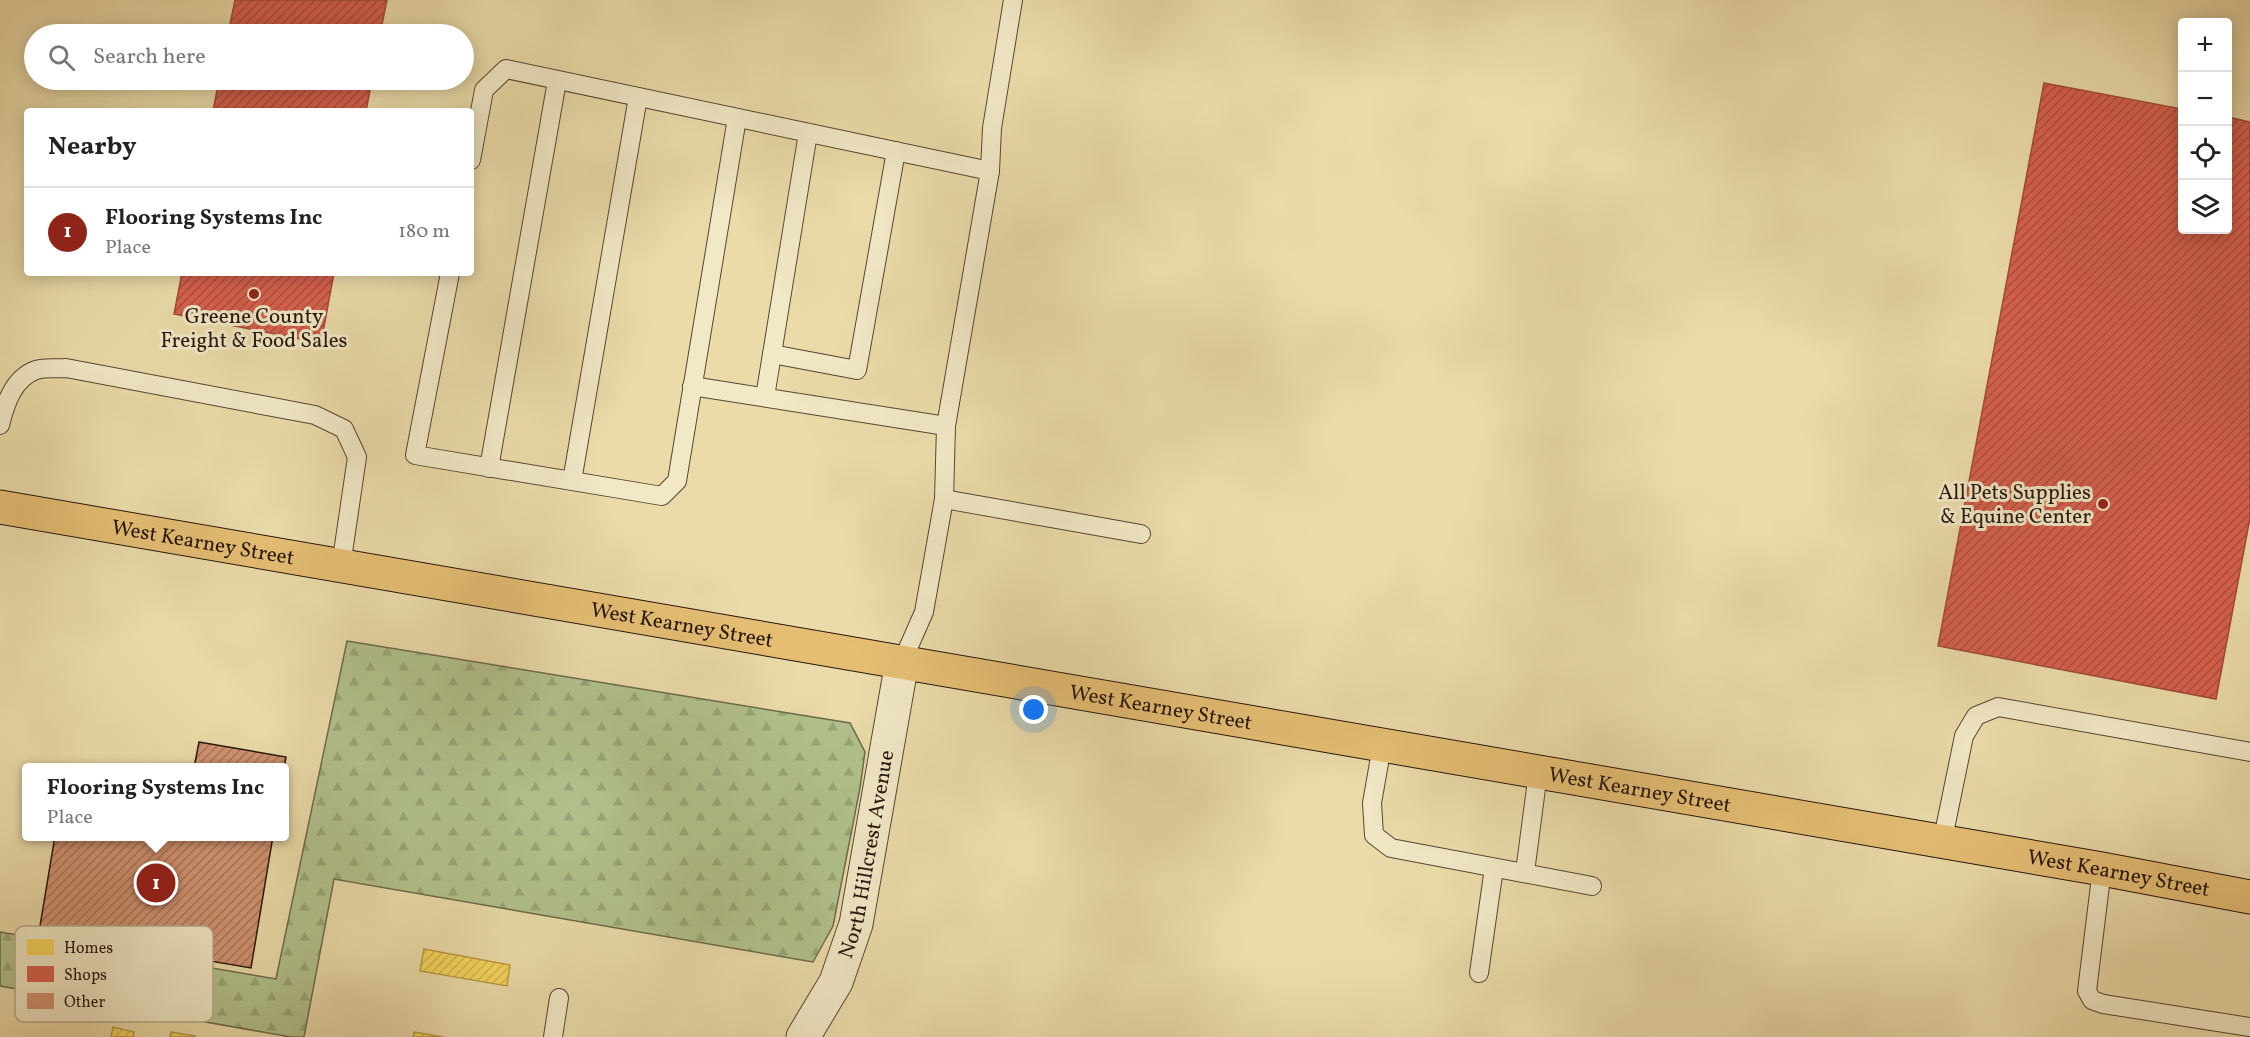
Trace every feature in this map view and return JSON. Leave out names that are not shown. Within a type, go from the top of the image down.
[{"type":"main road","name":"West Kearney Street","points":[[0,507],[2102,869],[2250,897]]},
{"type":"street","name":"North Hillcrest Avenue","points":[[803,1037],[836,982],[856,924],[902,662]]},
{"type":"lane","points":[[902,662],[924,612],[944,499],[946,426],[990,171],[992,128],[1012,0]]},
{"type":"lane","points":[[474,144],[484,90],[507,69],[990,171]]},
{"type":"lane","points":[[489,468],[557,81]]},
{"type":"lane","points":[[573,481],[638,97]]},
{"type":"lane","points":[[449,276],[416,455],[662,496],[677,481],[737,118]]},
{"type":"lane","points":[[765,397],[808,133]]},
{"type":"lane","points":[[772,354],[857,370],[896,151]]},
{"type":"lane","points":[[0,425],[7,400],[19,383],[36,370],[66,368],[315,415],[344,429],[357,457],[341,566]]},
{"type":"lane","points":[[692,386],[946,426]]},
{"type":"lane","points":[[944,499],[1141,534]]},
{"type":"lane","points":[[1942,843],[1964,736],[1976,716],[1998,707],[2250,752]]},
{"type":"lane","points":[[1382,746],[1372,803],[1374,835],[1391,848],[1592,886]]},
{"type":"lane","points":[[1525,872],[1538,773]]},
{"type":"lane","points":[[1479,973],[1494,868]]},
{"type":"lane","points":[[2102,869],[2087,991],[2092,1000],[2103,1004],[2250,1027]]},
{"type":"lane","points":[[553,1037],[559,998]]},
{"type":"green space","points":[[347,641],[850,723],[865,752],[833,926],[813,962],[334,879],[304,1037],[291,1037],[205,1022],[213,1022],[213,968],[276,979]]},
{"type":"green space","points":[[0,932],[15,935],[15,989],[0,986]]},
{"type":"building: Homes","points":[[424,949],[510,965],[507,986],[420,971]]},
{"type":"building: Homes","points":[[113,1027],[134,1032],[133,1037],[111,1037]]},
{"type":"building: Homes","points":[[171,1032],[195,1036],[195,1037],[170,1037]]},
{"type":"building: Homes","points":[[414,1032],[443,1037],[413,1037]]},
{"type":"building: Shops","points":[[235,0],[387,0],[382,24],[230,24]]},
{"type":"building: Shops","points":[[2044,83],[2178,108],[2178,234],[2232,234],[2232,118],[2250,122],[2250,518],[2216,699],[1938,646]]},
{"type":"building: Shops","points":[[217,90],[370,90],[367,108],[214,108]]},
{"type":"building: Shops","name":"Greene County Freight & Food Sales","points":[[181,276],[333,276],[321,343],[174,314]]},
{"type":"building: Other","points":[[199,742],[286,757],[285,763],[195,763]]},
{"type":"building: Other","points":[[54,841],[272,841],[251,968],[213,962],[213,926],[40,926]]},
{"type":"place","name":"Greene County Freight & Food Sales","points":[[254,294]]},
{"type":"place","name":"All Pets Supplies & Equine Center","points":[[2103,504]]},
{"type":"place","name":"Flooring Systems Inc","points":[[156,883]]}]
